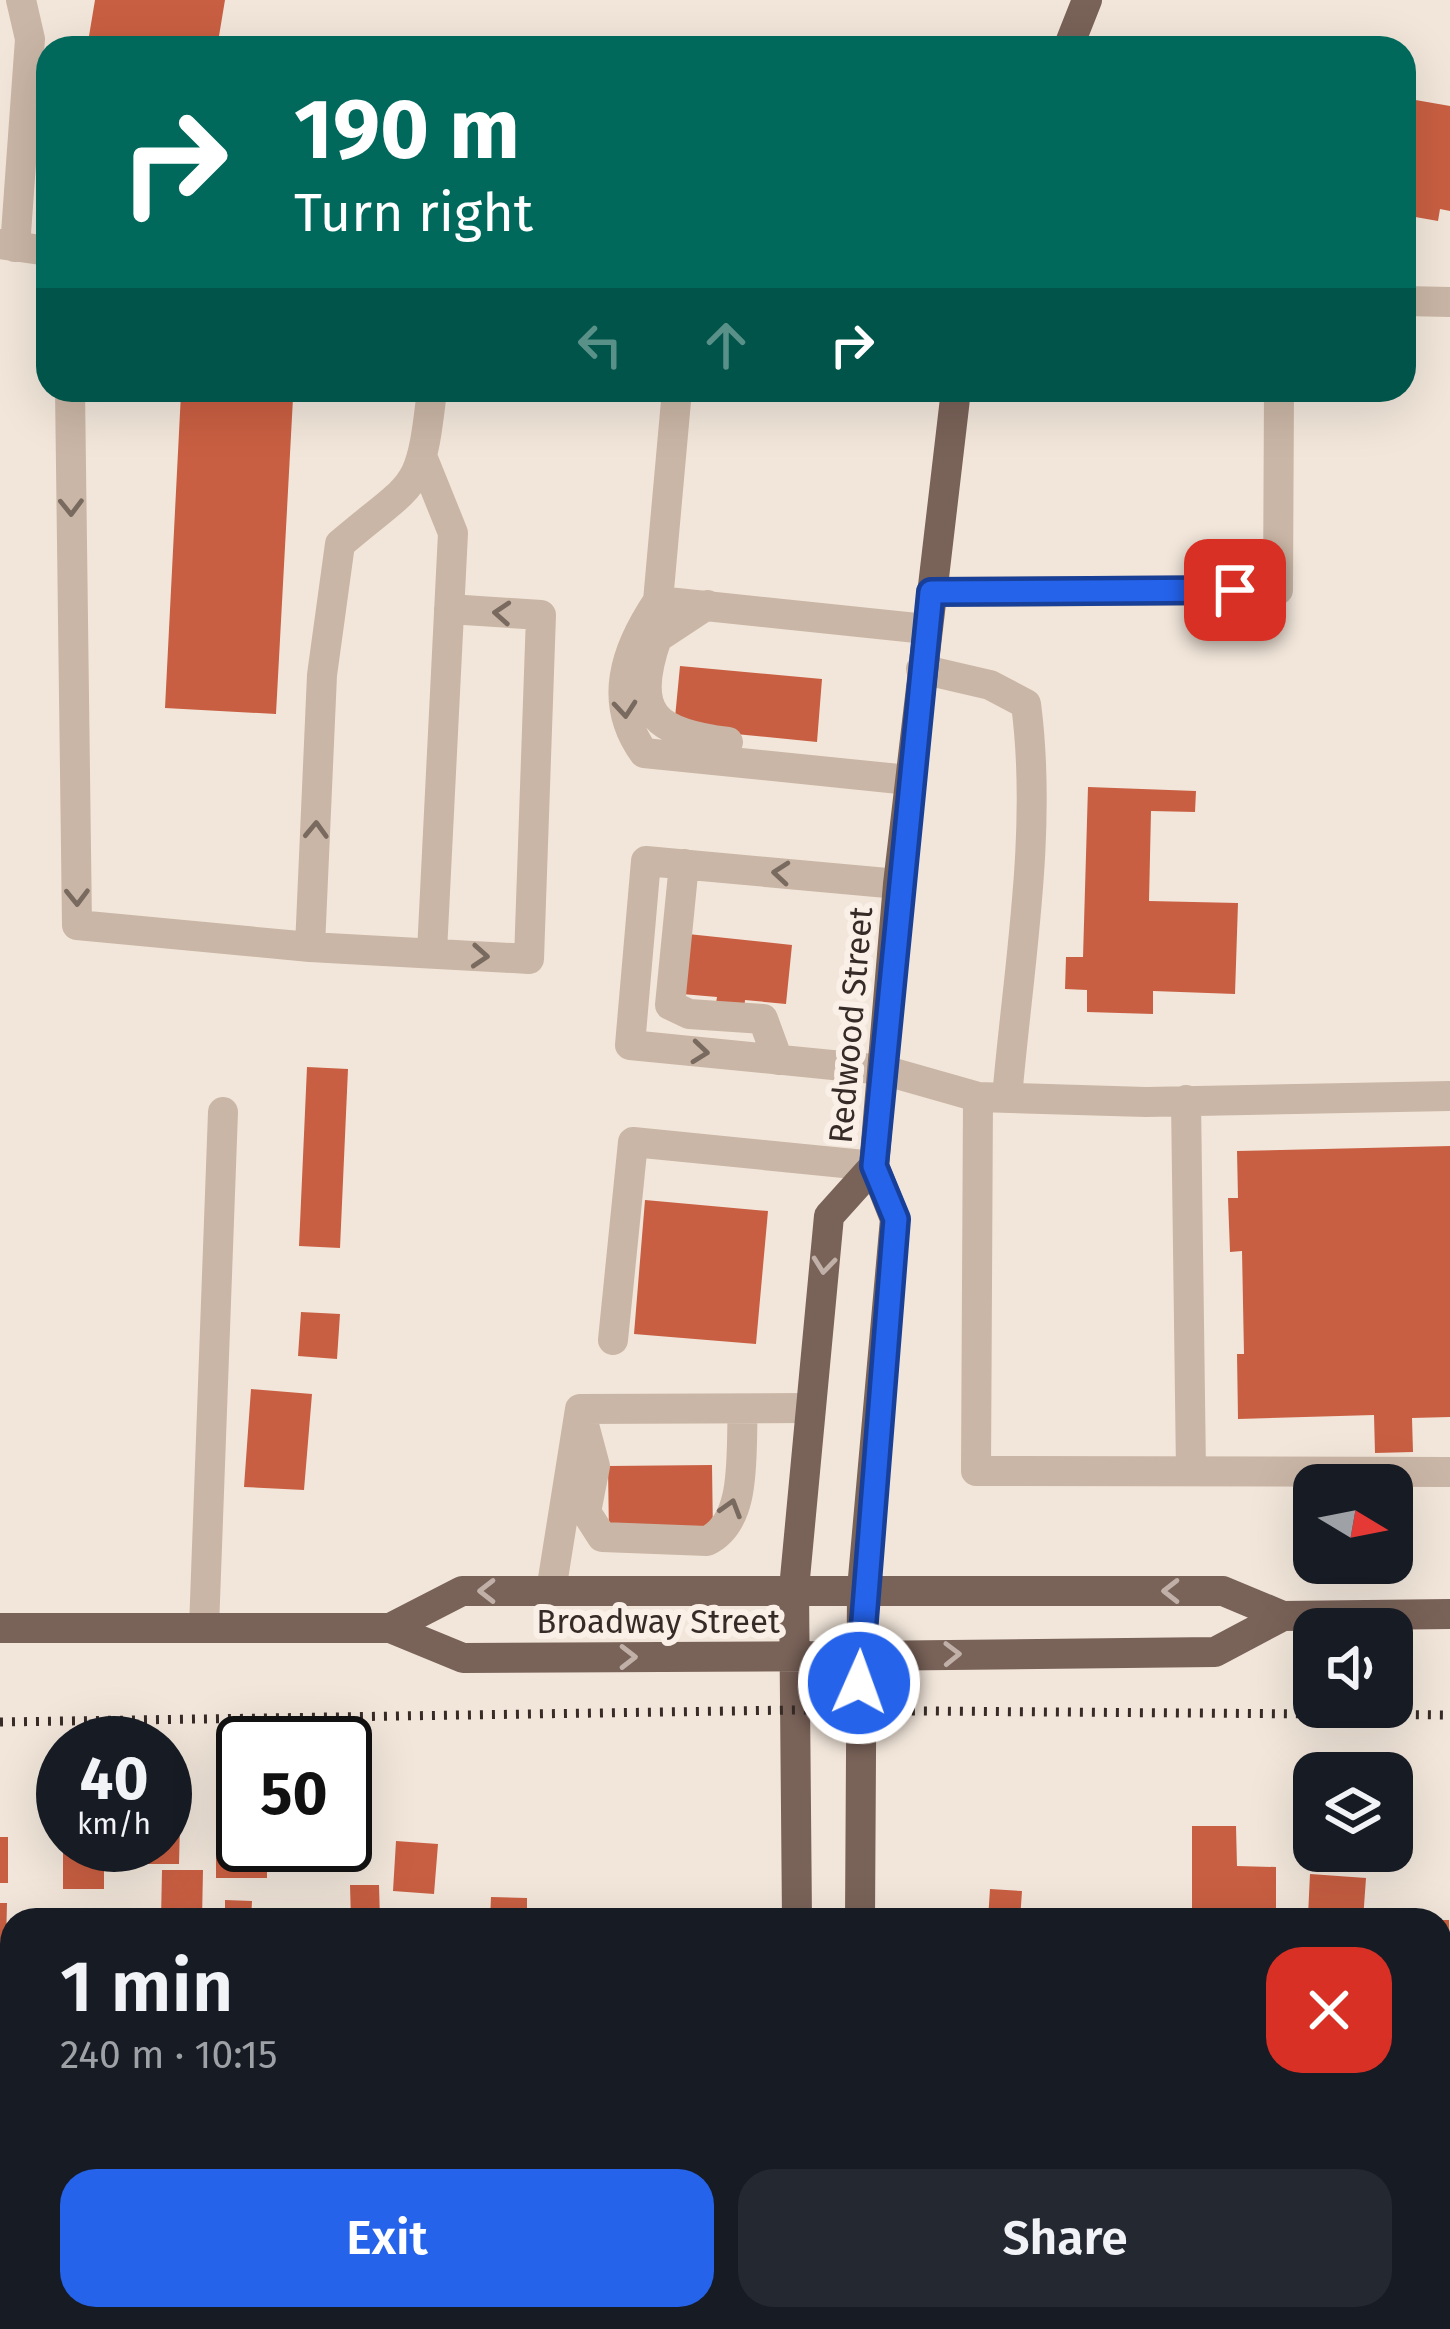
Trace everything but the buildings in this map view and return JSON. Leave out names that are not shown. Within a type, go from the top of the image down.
[{"type":"main road","points":[[1073,36],[1087,0]]},
{"type":"main road","name":"Redwood Street","points":[[860,1908],[862,1589],[896,1219],[874,1166],[898,884],[955,402]]},
{"type":"main road","name":"Redwood Street","points":[[797,1908],[794,1589],[809,1408],[829,1216],[874,1166]]},
{"type":"main road","name":"Broadway Street","points":[[390,1628],[462,1591],[1223,1591],[1283,1616],[1450,1614]]},
{"type":"main road","name":"Broadway Street","points":[[0,1628],[390,1628],[463,1658],[793,1656],[1215,1652],[1283,1616]]},
{"type":"street","points":[[8,245],[30,39],[21,0]]},
{"type":"street","points":[[1416,301],[1450,302]]},
{"type":"street","points":[[70,402],[77,925],[310,947],[530,959],[541,615],[449,609]]},
{"type":"street","points":[[310,947],[322,674],[340,544],[404,496],[424,461],[431,402]]},
{"type":"street","points":[[676,402],[658,601],[639,629],[623,688],[625,727],[644,753],[909,780]]},
{"type":"street","points":[[931,592],[1278,590],[1279,402]]},
{"type":"street","points":[[424,461],[453,533],[432,952]]},
{"type":"street","points":[[658,601],[926,629]]},
{"type":"street","points":[[707,605],[657,638],[646,680],[657,718],[670,732],[693,738],[812,751],[848,773]]},
{"type":"street","points":[[921,669],[990,685],[1027,704],[1032,747],[1028,854],[992,1097],[976,1471],[1450,1472]]},
{"type":"street","points":[[898,884],[646,861],[630,1045],[884,1070],[992,1097],[1450,1096]]},
{"type":"street","points":[[684,865],[670,1005],[689,1013],[763,1019],[778,1060]]},
{"type":"street","points":[[1186,1100],[1191,1471]]},
{"type":"street","points":[[204,1628],[223,1112]]},
{"type":"street","points":[[613,1340],[633,1142],[874,1166]]},
{"type":"street","points":[[580,1409],[809,1408]]},
{"type":"street","points":[[580,1409],[595,1466],[586,1512],[602,1537],[706,1541],[720,1534],[735,1513],[743,1409]]},
{"type":"street","points":[[550,1591],[580,1409]]},
{"type":"railway","points":[[0,1722],[795,1710],[1450,1715]]},
{"type":"route","points":[[859,1683],[862,1589],[896,1219],[874,1166],[898,884],[931,592],[1235,590]]}]
